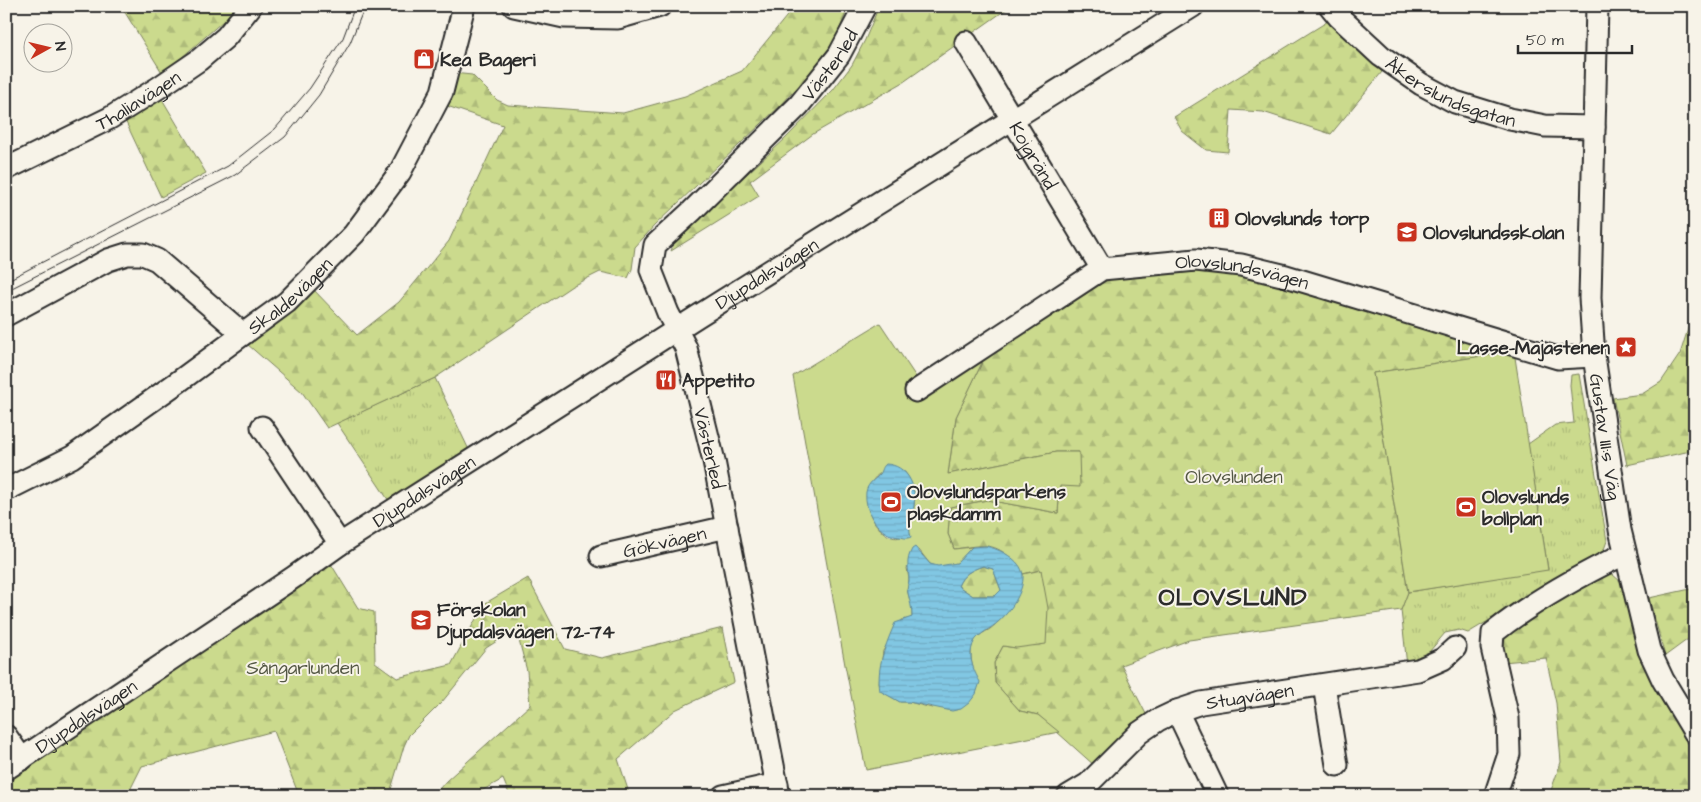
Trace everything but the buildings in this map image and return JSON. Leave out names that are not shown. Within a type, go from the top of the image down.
[{"type":"street","name":"Thaliavägen","points":[[6,169],[110,118],[199,60],[226,37],[251,6]]},
{"type":"street","name":"Skaldevägen","points":[[6,490],[72,457],[287,302],[354,234],[400,172],[442,92],[464,6]]},
{"type":"street","points":[[514,6],[564,17],[618,18],[660,6]]},
{"type":"street","name":"Västerled","points":[[778,790],[714,461],[686,348],[651,270],[655,245],[799,106],[839,55],[865,6]]},
{"type":"street","name":"Djupdalsvägen","points":[[14,764],[294,577],[340,544],[1193,6]]},
{"type":"street","name":"Åkerslundsgatan","points":[[1330,6],[1339,17],[1381,56],[1422,84],[1455,102],[1510,119],[1545,126],[1594,127]]},
{"type":"street","name":"Gustav III:s Väg","points":[[1597,6],[1590,298],[1594,356],[1624,554],[1649,650],[1663,680],[1695,733]]},
{"type":"street","name":"Kojgränd","points":[[966,42],[1102,269]]},
{"type":"street","points":[[6,315],[108,260],[127,254],[142,254],[157,260],[243,334]]},
{"type":"street","name":"Olovslundsvägen","points":[[916,391],[1102,269],[1196,260],[1240,265],[1286,276],[1558,358],[1594,356]]},
{"type":"street","points":[[262,427],[340,544]]},
{"type":"street","name":"Gökvägen","points":[[602,556],[727,527]]},
{"type":"street","points":[[1495,796],[1509,754],[1509,736],[1508,718],[1492,648],[1493,632],[1521,612],[1594,569],[1624,554]]},
{"type":"street","name":"Stugvägen","points":[[1068,796],[1091,790],[1139,733],[1158,720],[1177,711],[1201,703],[1418,670],[1443,659],[1455,648]]},
{"type":"street","points":[[1324,685],[1337,765]]},
{"type":"street","name":"Stugvägen","points":[[1177,711],[1218,794]]},
{"type":"street","points":[[6,736],[14,764]]},
{"type":"street","points":[[723,796],[778,790]]},
{"type":"green space","points":[[121,6],[240,6],[163,74]]},
{"type":"green space","points":[[795,6],[849,6],[835,40],[812,71],[782,104],[654,226],[635,247],[632,269],[628,278],[600,272],[572,286],[435,378],[327,428],[302,392],[247,344],[313,289],[357,335],[399,302],[449,241],[503,125],[441,104],[453,73],[472,75],[497,100],[508,105],[623,113],[685,96],[742,71]]},
{"type":"green space","points":[[879,6],[1011,6],[902,83],[813,134],[750,181],[759,196],[671,251],[675,240],[785,139],[833,90],[852,65]]},
{"type":"green space","points":[[1330,20],[1382,72],[1331,134],[1263,112],[1231,110],[1228,152],[1206,150],[1182,131],[1174,117]]},
{"type":"green space","points":[[159,94],[206,173],[161,197],[123,116]]},
{"type":"green space","name":"Olovslunden","points":[[1196,268],[1239,273],[1514,351],[1373,373],[1408,592],[1401,610],[1189,640],[1121,665],[1147,716],[1095,766],[1038,715],[1020,711],[995,683],[994,663],[1003,646],[1016,648],[1041,570],[1023,574],[1017,564],[1008,556],[992,547],[978,546],[954,549],[948,534],[950,507],[987,500],[1058,513],[1060,486],[1079,452],[1056,452],[948,474],[956,417],[990,346],[1106,279]]},
{"type":"green space","points":[[1695,307],[1695,450],[1627,465],[1613,398],[1642,394],[1661,382],[1680,354]]},
{"type":"green space","points":[[880,323],[926,389],[990,346],[956,417],[948,474],[1056,452],[1079,452],[1080,487],[1060,486],[1058,513],[987,500],[950,507],[948,534],[954,549],[972,547],[957,563],[938,567],[930,564],[919,550],[907,568],[909,579],[907,590],[912,606],[912,618],[902,620],[883,651],[879,683],[881,691],[900,702],[909,702],[932,708],[974,671],[971,648],[974,641],[1008,612],[1016,598],[1023,574],[1041,570],[1048,608],[1046,644],[1016,648],[1003,646],[994,663],[995,683],[1020,711],[1038,715],[1059,732],[866,770],[845,665],[793,376]],"holes":[[[885,472],[905,472],[912,487],[914,510],[908,530],[901,537],[894,537],[885,534],[871,517],[867,494],[871,483],[880,474]]]},
{"type":"green space","name":"Olovslunds bollplan","points":[[1514,351],[1548,570],[1408,592],[1373,373]]},
{"type":"green space","points":[[1579,374],[1607,541],[1603,552],[1468,633],[1459,630],[1445,633],[1424,658],[1407,666],[1401,610],[1408,592],[1548,569],[1528,444],[1555,425],[1574,423],[1570,385],[1571,375]]},
{"type":"green space","points":[[435,378],[469,450],[389,501],[337,423]]},
{"type":"green space","name":"Sångarlunden","points":[[331,564],[358,608],[374,612],[375,662],[397,678],[451,665],[484,604],[528,578],[565,649],[602,658],[723,628],[734,682],[675,710],[618,759],[630,796],[510,796],[503,779],[472,796],[433,796],[446,781],[530,705],[527,671],[516,629],[486,648],[442,702],[409,735],[389,796],[296,796],[298,793],[274,731],[142,766],[127,796],[6,796],[6,780]]},
{"type":"green space","points":[[983,566],[993,569],[1001,590],[995,596],[973,596],[958,586],[962,578],[968,573]]},
{"type":"green space","points":[[1612,574],[1621,582],[1638,652],[1652,683],[1695,754],[1695,796],[1549,796],[1561,762],[1556,703],[1546,658],[1503,662],[1493,633],[1604,575]]},
{"type":"green space","points":[[1695,588],[1695,634],[1665,656],[1649,598]]},
{"type":"water","name":"Olovslundsparkens plaskdamm","points":[[886,464],[900,468],[905,472],[912,484],[915,498],[910,525],[911,537],[909,538],[892,536],[879,528],[870,515],[866,492],[870,483],[880,474]]},
{"type":"water","points":[[986,546],[1003,552],[1018,564],[1023,575],[1019,595],[1011,607],[1003,618],[979,636],[972,647],[973,667],[980,682],[976,694],[961,709],[952,711],[909,702],[900,702],[880,691],[879,673],[885,647],[895,623],[912,617],[908,590],[908,561],[912,549],[915,547],[930,564],[938,566],[957,563],[972,547]],"holes":[[[983,566],[993,569],[1001,590],[995,596],[973,596],[958,586],[965,575],[975,569]]]},
{"type":"tram line","points":[[6,281],[228,166],[275,129],[310,88],[343,38],[355,6]]},
{"type":"tram line","points":[[6,291],[235,175],[285,137],[319,95],[350,43],[365,6]]},
{"type":"place","name":"Kea Bageri","points":[[424,59]]},
{"type":"place","name":"Olovslunds torp","points":[[1219,218]]},
{"type":"place","name":"Olovslundsskolan","points":[[1407,232]]},
{"type":"place","name":"Lasse-Majastenen","points":[[1626,347]]},
{"type":"place","name":"Appetito","points":[[666,380]]},
{"type":"place","name":"Olovslundsparkens plaskdamm","points":[[891,502]]},
{"type":"place","name":"Olovslunds bollplan","points":[[1466,507]]},
{"type":"place","name":"Förskolan Djupdalsvägen 72–74","points":[[421,620]]},
{"type":"district","name":"OLOVSLUND","points":[[1233,597]]}]
